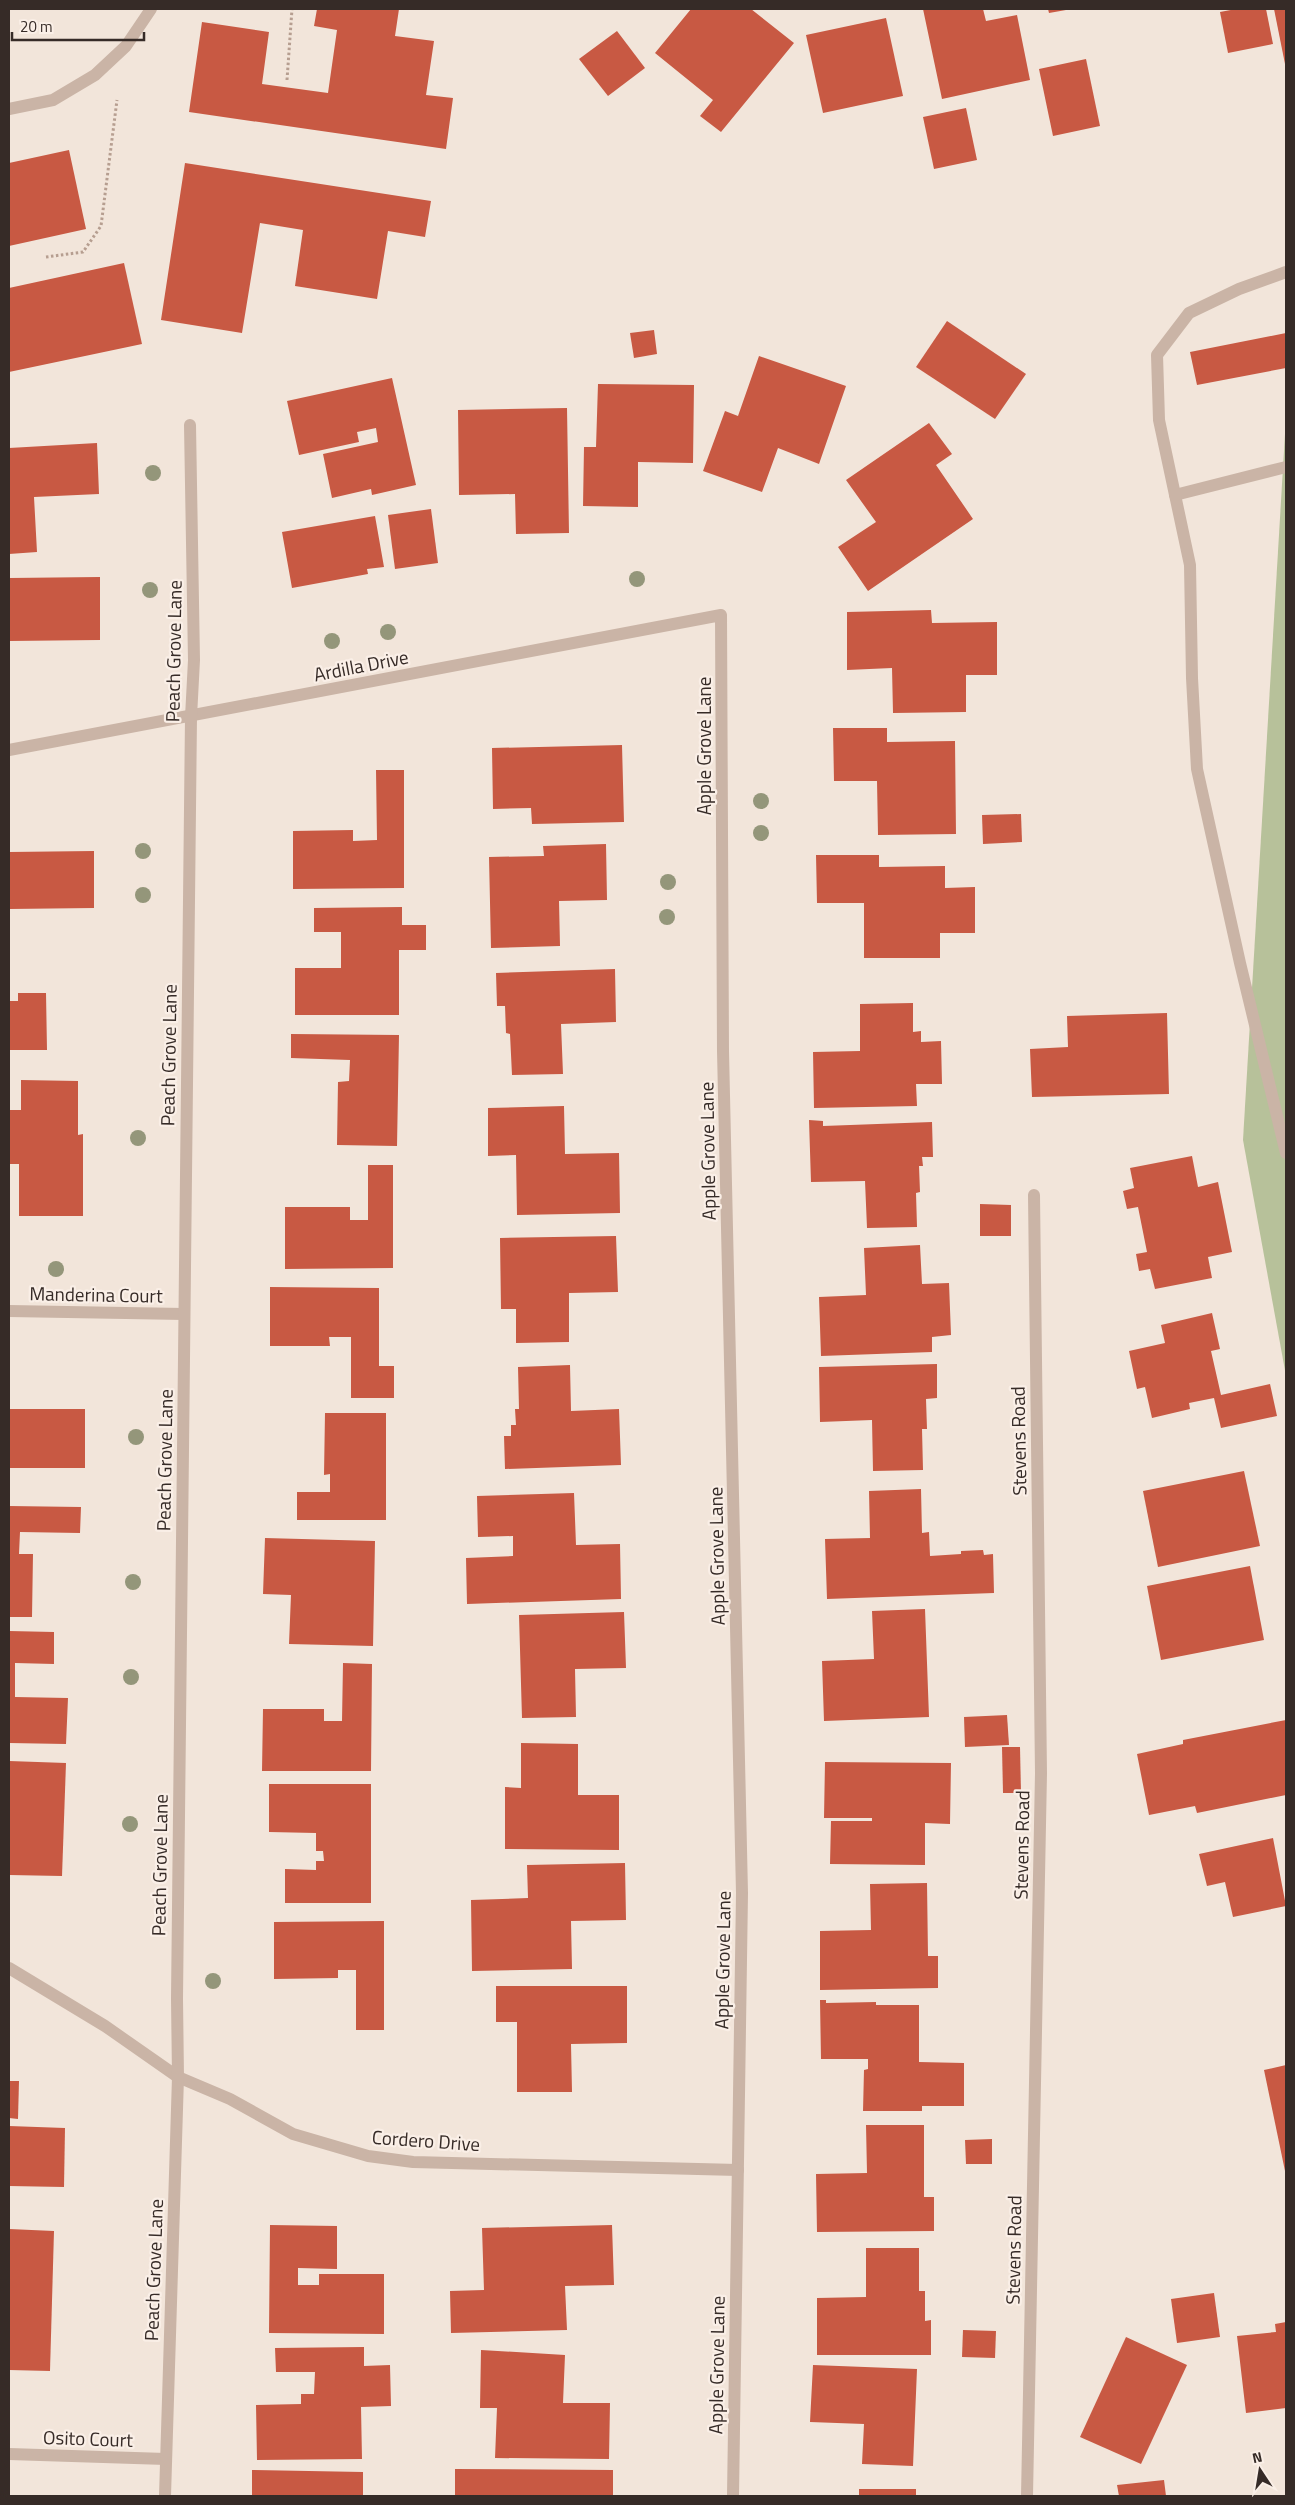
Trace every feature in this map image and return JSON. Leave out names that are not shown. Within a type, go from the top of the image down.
[{"type":"street","points":[[9,109],[54,100],[95,74],[126,46],[151,9]]},
{"type":"street","points":[[1286,272],[1239,289],[1189,314],[1157,355],[1159,420],[1190,565],[1192,678],[1197,769],[1240,963],[1286,1153]]},
{"type":"street","name":"Peach Grove Lane","points":[[165,2496],[178,2077],[177,1979],[184,1314],[191,717],[194,660],[190,425]]},
{"type":"street","points":[[1175,495],[1286,467]]},
{"type":"street","name":"Ardilla Drive","points":[[9,750],[191,717],[720,615]]},
{"type":"street","name":"Apple Grove Lane","points":[[720,615],[723,1051],[742,1893],[733,2496]]},
{"type":"street","name":"Stevens Road","points":[[1028,2496],[1041,1773],[1034,1195]]},
{"type":"street","name":"Manderina Court","points":[[9,1311],[184,1314]]},
{"type":"street","name":"Cordero Drive","points":[[9,1968],[105,2026],[178,2077],[230,2099],[293,2134],[368,2156],[413,2162],[738,2170]]},
{"type":"street","name":"Osito Court","points":[[9,2454],[166,2459]]},
{"type":"path","points":[[287,80],[292,9]]},
{"type":"path","points":[[46,256],[83,252],[101,226],[117,100]]},
{"type":"green space","points":[[1286,417],[1286,1376],[1243,1140]]},
{"type":"building","points":[[317,9],[399,9],[395,36],[434,41],[426,95],[453,98],[446,149],[189,112],[202,22],[269,32],[262,84],[328,93],[337,30],[314,26]]},
{"type":"building","points":[[691,9],[751,9],[794,43],[721,132],[700,116],[713,100],[655,53]]},
{"type":"building","points":[[923,9],[983,9],[986,21],[1017,15],[1030,80],[942,99]]},
{"type":"building","points":[[1048,9],[1066,9],[1066,10],[1049,13]]},
{"type":"building","points":[[1236,9],[1266,9],[1273,44],[1228,53],[1220,12]]},
{"type":"building","points":[[1274,9],[1286,9],[1286,64],[1285,64]]},
{"type":"building","points":[[886,18],[903,96],[823,113],[806,35]]},
{"type":"building","points":[[617,31],[645,68],[608,96],[579,59]]},
{"type":"building","points":[[1086,59],[1100,126],[1053,136],[1039,69]]},
{"type":"building","points":[[966,108],[977,160],[934,169],[923,117]]},
{"type":"building","points":[[69,150],[86,229],[9,246],[9,163]]},
{"type":"building","points":[[185,163],[431,201],[425,237],[388,231],[377,299],[295,286],[303,230],[260,223],[242,333],[161,320]]},
{"type":"building","points":[[124,263],[142,344],[9,372],[9,288]]},
{"type":"building","points":[[947,321],[1026,374],[995,419],[916,367]]},
{"type":"building","points":[[654,330],[657,354],[634,358],[630,333]]},
{"type":"building","points":[[1286,333],[1286,368],[1197,385],[1190,352]]},
{"type":"building","points":[[759,356],[846,386],[819,464],[778,448],[762,492],[703,471],[725,411],[738,416]]},
{"type":"building","points":[[392,378],[416,485],[372,495],[371,489],[332,498],[323,454],[378,442],[376,428],[357,432],[359,442],[299,455],[287,401]]},
{"type":"building","points":[[598,384],[694,385],[693,463],[638,462],[638,507],[583,506],[584,447],[596,447]]},
{"type":"building","points":[[567,408],[569,533],[516,534],[515,494],[459,495],[458,410]]},
{"type":"building","points":[[929,423],[952,454],[936,465],[973,519],[868,591],[838,547],[876,522],[846,480]]},
{"type":"building","points":[[97,443],[99,494],[34,497],[37,552],[9,554],[9,448]]},
{"type":"building","points":[[431,509],[438,563],[395,569],[388,515]]},
{"type":"building","points":[[375,516],[384,567],[367,569],[368,574],[292,588],[282,532]]},
{"type":"building","points":[[100,577],[100,640],[9,641],[9,578]]},
{"type":"building","points":[[931,610],[932,623],[997,622],[997,675],[966,675],[966,712],[893,713],[892,668],[847,670],[847,612]]},
{"type":"building","points":[[833,728],[887,728],[887,742],[955,741],[956,834],[878,835],[877,781],[834,781]]},
{"type":"building","points":[[622,745],[624,822],[532,824],[531,808],[493,809],[492,748]]},
{"type":"building","points":[[376,770],[404,770],[404,888],[293,889],[293,831],[353,830],[353,841],[377,840]]},
{"type":"building","points":[[1021,814],[1022,842],[983,844],[982,815]]},
{"type":"building","points":[[606,844],[607,900],[559,901],[560,946],[491,948],[489,857],[544,856],[543,846]]},
{"type":"building","points":[[94,851],[94,908],[9,909],[9,852]]},
{"type":"building","points":[[816,855],[879,855],[879,867],[945,866],[945,888],[975,887],[975,933],[940,933],[940,958],[864,958],[864,903],[817,903]]},
{"type":"building","points":[[402,907],[402,925],[426,925],[426,950],[399,950],[399,1015],[295,1015],[295,968],[341,968],[341,932],[314,932],[314,908]]},
{"type":"building","points":[[615,969],[616,1022],[561,1024],[563,1074],[512,1075],[510,1034],[506,1033],[505,1006],[497,1006],[496,973]]},
{"type":"building","points":[[18,993],[46,993],[47,1050],[9,1050],[9,1001],[18,1001]]},
{"type":"building","points":[[913,1003],[913,1032],[921,1031],[921,1042],[941,1041],[942,1084],[916,1084],[917,1106],[814,1108],[813,1052],[860,1051],[860,1004]]},
{"type":"building","points":[[1167,1013],[1169,1094],[1032,1097],[1030,1049],[1068,1047],[1067,1016]]},
{"type":"building","points":[[291,1034],[399,1035],[397,1146],[337,1145],[338,1082],[349,1081],[350,1060],[291,1058]]},
{"type":"building","points":[[21,1080],[78,1081],[78,1135],[83,1134],[83,1216],[19,1216],[19,1164],[9,1164],[9,1110],[21,1110]]},
{"type":"building","points":[[564,1106],[565,1154],[619,1153],[620,1213],[517,1215],[516,1155],[488,1156],[488,1108]]},
{"type":"building","points":[[809,1120],[823,1121],[823,1126],[932,1122],[933,1157],[922,1157],[923,1166],[919,1166],[920,1192],[916,1193],[917,1227],[867,1228],[865,1181],[811,1182]]},
{"type":"building","points":[[1192,1156],[1198,1187],[1218,1182],[1232,1252],[1208,1257],[1212,1278],[1155,1289],[1150,1269],[1139,1271],[1136,1254],[1147,1252],[1138,1207],[1127,1209],[1123,1191],[1134,1188],[1130,1168]]},
{"type":"building","points":[[368,1165],[393,1165],[393,1268],[285,1269],[285,1207],[350,1207],[350,1220],[368,1220]]},
{"type":"building","points":[[980,1204],[1011,1205],[1011,1236],[980,1236]]},
{"type":"building","points":[[616,1236],[618,1292],[569,1293],[569,1342],[516,1343],[516,1309],[501,1309],[500,1238]]},
{"type":"building","points":[[920,1245],[922,1284],[949,1283],[951,1335],[932,1337],[932,1352],[821,1356],[819,1297],[866,1295],[864,1248]]},
{"type":"building","points":[[270,1287],[379,1288],[379,1366],[394,1366],[394,1398],[351,1398],[351,1337],[329,1337],[330,1346],[270,1346]]},
{"type":"building","points":[[1212,1313],[1220,1349],[1211,1351],[1221,1395],[1270,1384],[1277,1416],[1221,1428],[1214,1398],[1189,1403],[1190,1409],[1152,1418],[1145,1387],[1137,1389],[1129,1351],[1165,1343],[1161,1325]]},
{"type":"building","points":[[937,1364],[937,1398],[926,1399],[927,1429],[922,1429],[923,1470],[873,1471],[872,1420],[820,1422],[819,1367]]},
{"type":"building","points":[[570,1365],[571,1411],[619,1409],[621,1465],[505,1469],[504,1436],[511,1436],[511,1425],[516,1425],[515,1409],[519,1409],[518,1367]]},
{"type":"building","points":[[9,1409],[85,1409],[85,1468],[9,1468]]},
{"type":"building","points":[[325,1413],[386,1413],[386,1520],[297,1520],[297,1492],[330,1492],[330,1474],[324,1475]]},
{"type":"building","points":[[1244,1471],[1260,1546],[1158,1567],[1143,1491]]},
{"type":"building","points":[[921,1489],[922,1533],[929,1532],[930,1556],[983,1550],[984,1555],[993,1554],[994,1593],[827,1599],[825,1539],[870,1538],[869,1491]]},
{"type":"building","points":[[574,1493],[576,1545],[620,1544],[621,1599],[467,1604],[466,1558],[513,1556],[513,1536],[478,1537],[477,1496]]},
{"type":"building","points":[[9,1506],[81,1507],[80,1533],[20,1532],[19,1554],[33,1554],[32,1617],[9,1617]]},
{"type":"building","points":[[265,1538],[375,1541],[373,1646],[289,1644],[291,1595],[263,1594]]},
{"type":"building","points":[[1250,1566],[1264,1640],[1161,1660],[1147,1586]]},
{"type":"building","points":[[925,1609],[929,1717],[824,1721],[822,1661],[874,1659],[872,1611]]},
{"type":"building","points":[[624,1612],[626,1668],[575,1669],[576,1717],[522,1718],[519,1615]]},
{"type":"building","points":[[9,1631],[54,1632],[54,1664],[15,1663],[15,1697],[68,1698],[66,1744],[9,1743]]},
{"type":"building","points":[[343,1663],[372,1664],[371,1771],[262,1771],[263,1709],[324,1709],[324,1721],[342,1721]]},
{"type":"building","points":[[1007,1715],[1009,1745],[965,1747],[964,1717]]},
{"type":"building","points":[[1286,1720],[1286,1795],[1197,1813],[1195,1806],[1149,1815],[1137,1754],[1183,1744],[1183,1740]]},
{"type":"building","points":[[521,1743],[578,1744],[578,1795],[619,1795],[619,1850],[505,1849],[505,1787],[521,1788]]},
{"type":"building","points":[[1002,1747],[1020,1747],[1021,1793],[1003,1793]]},
{"type":"building","points":[[9,1761],[66,1763],[62,1876],[9,1875]]},
{"type":"building","points":[[825,1762],[951,1763],[950,1824],[925,1823],[925,1865],[830,1864],[831,1821],[872,1821],[872,1818],[824,1818]]},
{"type":"building","points":[[269,1784],[371,1784],[371,1903],[285,1903],[285,1869],[316,1870],[316,1861],[324,1861],[323,1851],[316,1851],[316,1833],[269,1832]]},
{"type":"building","points":[[1273,1838],[1286,1906],[1233,1917],[1225,1882],[1207,1886],[1199,1854]]},
{"type":"building","points":[[625,1863],[626,1920],[571,1921],[572,1969],[472,1971],[471,1900],[528,1898],[527,1865]]},
{"type":"building","points":[[927,1883],[928,1956],[938,1956],[938,1988],[820,1990],[820,1931],[871,1930],[870,1884]]},
{"type":"building","points":[[384,1921],[384,2030],[356,2030],[356,1970],[338,1970],[338,1978],[274,1979],[274,1922]]},
{"type":"building","points":[[496,1986],[627,1986],[627,2043],[571,2044],[572,2092],[517,2092],[517,2022],[496,2022]]},
{"type":"building","points":[[820,2000],[826,2000],[826,2003],[876,2002],[876,2005],[919,2005],[919,2062],[964,2063],[964,2106],[922,2106],[922,2111],[863,2111],[864,2070],[868,2069],[868,2059],[821,2059]]},
{"type":"building","points":[[1286,2065],[1286,2171],[1285,2171],[1264,2070]]},
{"type":"building","points":[[9,2081],[19,2081],[18,2119],[9,2118]]},
{"type":"building","points":[[866,2125],[924,2125],[924,2197],[934,2197],[934,2231],[817,2232],[816,2174],[867,2173]]},
{"type":"building","points":[[9,2126],[65,2128],[64,2187],[9,2186]]},
{"type":"building","points":[[992,2139],[992,2164],[966,2164],[965,2140]]},
{"type":"building","points":[[270,2225],[337,2226],[337,2269],[298,2268],[298,2285],[319,2285],[319,2274],[384,2274],[384,2334],[269,2333]]},
{"type":"building","points":[[612,2225],[614,2285],[565,2286],[567,2330],[451,2333],[450,2291],[484,2290],[482,2228]]},
{"type":"building","points":[[9,2229],[54,2231],[50,2371],[9,2370]]},
{"type":"building","points":[[866,2248],[919,2248],[919,2291],[925,2291],[925,2321],[931,2320],[931,2355],[817,2355],[817,2298],[866,2297]]},
{"type":"building","points":[[1214,2293],[1220,2337],[1177,2343],[1171,2299]]},
{"type":"building","points":[[1286,2322],[1286,2408],[1246,2413],[1237,2336],[1276,2332],[1275,2324]]},
{"type":"building","points":[[963,2330],[996,2331],[995,2358],[962,2357]]},
{"type":"building","points":[[1126,2337],[1187,2365],[1141,2464],[1080,2437]]},
{"type":"building","points":[[364,2347],[364,2366],[390,2365],[391,2406],[361,2407],[362,2459],[257,2460],[256,2405],[301,2404],[301,2394],[314,2394],[315,2372],[276,2372],[275,2348]]},
{"type":"building","points":[[481,2350],[565,2355],[563,2403],[610,2403],[609,2459],[495,2458],[497,2408],[480,2408]]},
{"type":"building","points":[[813,2365],[917,2369],[913,2466],[862,2464],[864,2424],[810,2422]]},
{"type":"building","points":[[455,2469],[613,2470],[613,2496],[455,2496]]},
{"type":"building","points":[[252,2470],[363,2472],[363,2496],[252,2496]]},
{"type":"building","points":[[1164,2480],[1166,2496],[1119,2496],[1117,2485]]},
{"type":"building","points":[[859,2489],[916,2489],[916,2496],[859,2496]]}]
